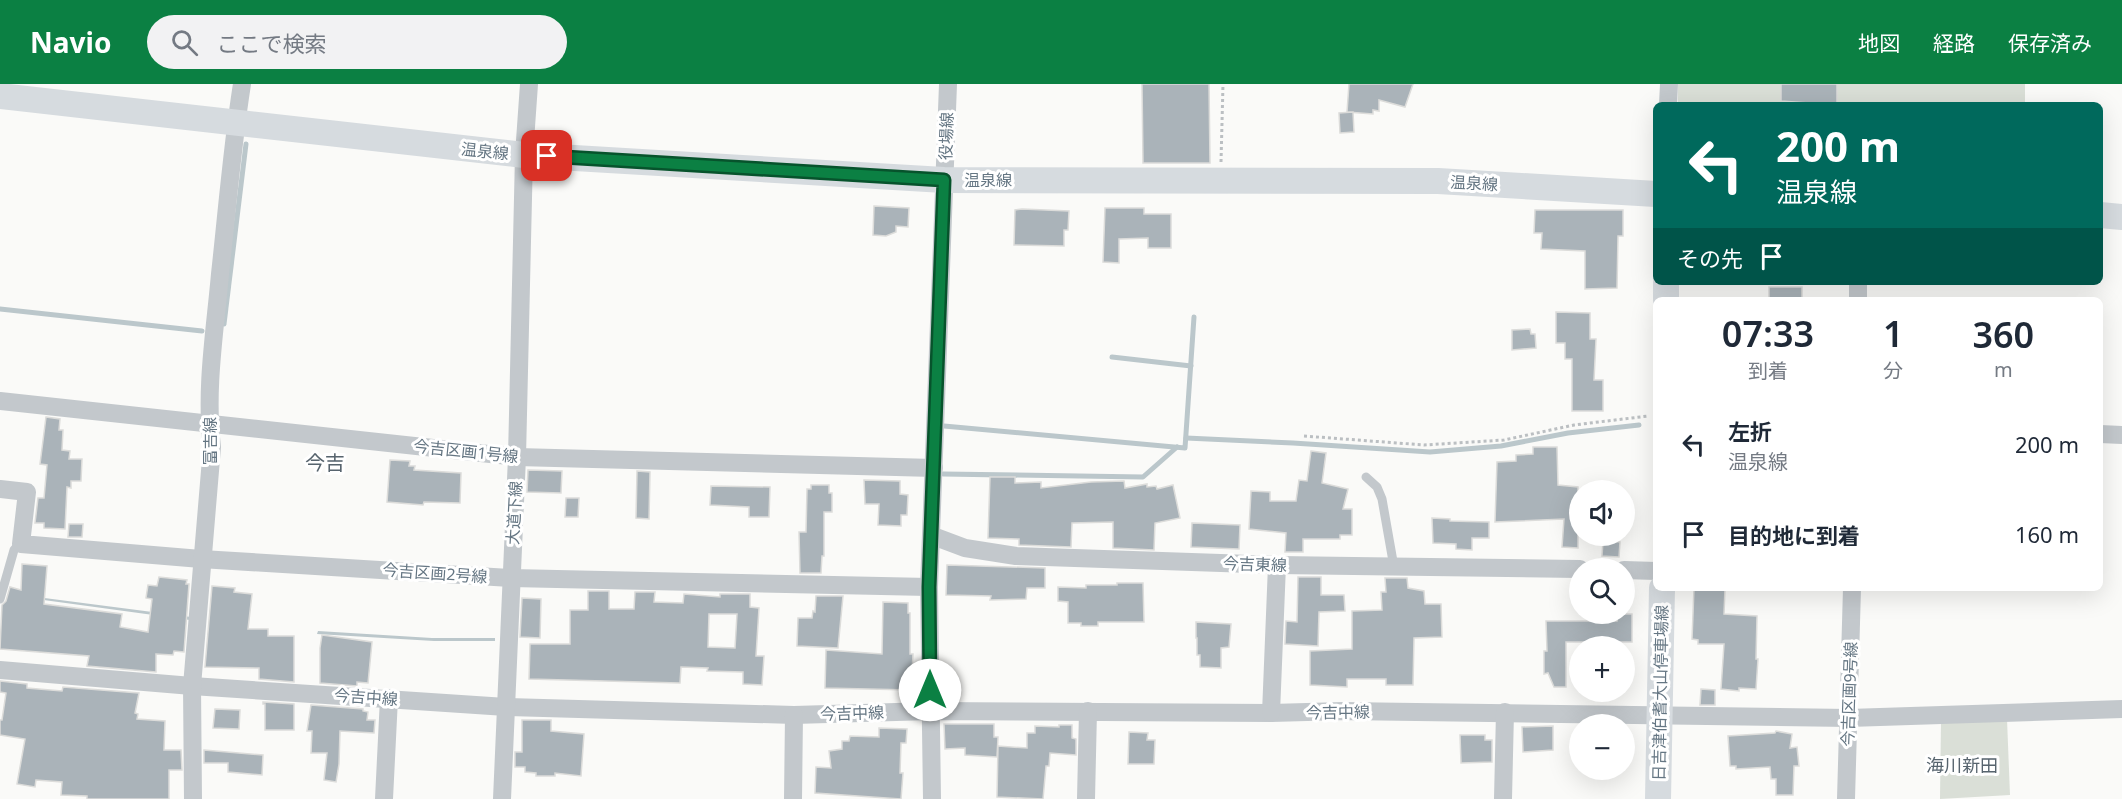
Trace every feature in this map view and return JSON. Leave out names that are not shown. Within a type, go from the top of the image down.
[{"type":"street","name":"富吉線","points":[[193,799],[192,686],[212,447],[210,424],[213,345],[242,84]]},
{"type":"street","name":"大道下線","points":[[502,799],[517,457],[524,155],[529,84]]},
{"type":"street","name":"役場線","points":[[932,799],[929,587],[933,536],[948,84]]},
{"type":"street","points":[[1668,102],[1669,84]]},
{"type":"street","name":"温泉線","points":[[0,96],[524,155],[944,180],[1438,181],[1653,194]]},
{"type":"street","points":[[2103,215],[2122,217]]},
{"type":"street","name":"今吉区画1号線","points":[[0,402],[517,457],[934,468]]},
{"type":"street","points":[[2103,434],[2122,435]]},
{"type":"street","points":[[0,489],[27,492],[21,542]]},
{"type":"street","name":"今吉東線","points":[[933,536],[965,548],[1016,556],[1277,565],[1569,570]]},
{"type":"street","name":"今吉区画2号線","points":[[21,542],[21,544],[201,559],[511,578],[929,587]]},
{"type":"street","points":[[1271,713],[1277,565]]},
{"type":"street","points":[[1635,570],[1653,571]]},
{"type":"street","name":"日吉津伯耆大山停車場線","points":[[1658,799],[1662,591]]},
{"type":"street","name":"今吉区画9号線","points":[[1846,799],[1852,591]]},
{"type":"street","name":"今吉中線","points":[[0,670],[192,686],[506,707],[794,715],[930,711],[1088,711],[1505,712],[1849,717],[2122,709]]},
{"type":"street","points":[[384,799],[389,698]]},
{"type":"street","points":[[1086,799],[1088,711]]},
{"type":"street","points":[[1503,799],[1505,712]]},
{"type":"street","points":[[793,799],[794,715]]},
{"type":"lane","points":[[1366,477],[1377,487],[1382,499],[1394,567]]},
{"type":"lane","points":[[0,599],[14,550],[21,542]]},
{"type":"path","points":[[1221,169],[1223,84]]},
{"type":"path","points":[[1304,436],[1424,446],[1504,440],[1575,425],[1648,416]]},
{"type":"shaded area","points":[[1678,84],[2025,84],[2025,102],[1678,102]]},
{"type":"shaded area","points":[[29,596],[191,617],[190,620],[29,598]]},
{"type":"shaded area","points":[[318,631],[432,638],[495,638],[495,641],[434,641],[317,634]]},
{"type":"shaded area","points":[[2007,719],[2010,795],[1940,799],[1941,721]]},
{"type":"building","points":[[1142,84],[1209,84],[1210,163],[1143,163]]},
{"type":"building","points":[[1349,84],[1413,84],[1405,107],[1379,100],[1379,111],[1373,110],[1373,114],[1347,112]]},
{"type":"building","points":[[1781,84],[1837,84],[1837,102],[1781,101]]},
{"type":"building","points":[[1353,112],[1354,132],[1340,133],[1339,113]]},
{"type":"building","points":[[874,206],[909,208],[908,227],[896,226],[896,232],[886,236],[873,235]]},
{"type":"building","points":[[1105,208],[1144,208],[1144,214],[1171,214],[1171,248],[1148,248],[1148,238],[1119,239],[1119,263],[1103,262]]},
{"type":"building","points":[[1015,210],[1069,211],[1068,230],[1064,230],[1064,246],[1014,245]]},
{"type":"building","points":[[1535,210],[1623,210],[1623,236],[1618,236],[1617,288],[1585,289],[1585,251],[1541,249],[1542,233],[1534,233]]},
{"type":"building","points":[[1769,287],[1802,287],[1802,297],[1769,297]]},
{"type":"building","points":[[1556,312],[1590,313],[1590,339],[1596,339],[1594,380],[1603,380],[1603,411],[1572,411],[1572,359],[1565,359],[1565,343],[1556,343]]},
{"type":"building","points":[[1530,329],[1531,334],[1535,334],[1536,348],[1512,350],[1512,330]]},
{"type":"building","points":[[46,417],[60,419],[59,430],[63,430],[62,450],[70,451],[69,459],[82,459],[81,481],[71,481],[71,488],[67,487],[65,529],[44,528],[44,523],[35,523],[38,498],[44,498],[47,465],[40,464]]},
{"type":"building","points":[[1533,447],[1557,447],[1558,485],[1569,486],[1569,546],[1578,546],[1578,548],[1562,547],[1564,519],[1495,522],[1497,462],[1516,461],[1516,455],[1533,454]]},
{"type":"building","points":[[1311,451],[1326,453],[1322,483],[1348,489],[1343,509],[1352,509],[1352,535],[1340,535],[1340,539],[1303,539],[1303,552],[1285,552],[1286,533],[1249,529],[1251,491],[1270,492],[1270,501],[1296,501],[1299,480],[1307,481]]},
{"type":"building","points":[[390,460],[410,461],[409,466],[415,466],[414,470],[461,473],[460,503],[424,502],[423,505],[387,502]]},
{"type":"building","points":[[528,470],[562,471],[561,493],[527,492]]},
{"type":"building","points":[[637,471],[650,472],[649,519],[636,518]]},
{"type":"building","points":[[990,477],[1015,477],[1015,483],[1041,482],[1041,488],[1124,481],[1125,488],[1147,484],[1147,487],[1156,486],[1157,489],[1173,485],[1180,518],[1155,523],[1154,550],[1113,548],[1113,522],[1072,523],[1071,547],[1019,545],[1019,539],[988,538]]},
{"type":"building","points":[[864,480],[900,481],[900,494],[908,495],[907,515],[901,515],[901,526],[878,525],[879,504],[865,504]]},
{"type":"building","points":[[811,485],[829,485],[829,493],[832,493],[832,512],[824,512],[824,556],[822,556],[821,573],[800,573],[799,532],[806,532],[807,489],[811,489]]},
{"type":"building","points":[[711,486],[770,487],[769,517],[749,517],[749,507],[710,505]]},
{"type":"building","points":[[566,498],[579,498],[578,517],[565,517]]},
{"type":"building","points":[[1432,518],[1489,522],[1489,538],[1472,538],[1472,550],[1456,549],[1456,544],[1433,543]]},
{"type":"building","points":[[1192,523],[1240,525],[1239,549],[1191,547]]},
{"type":"building","points":[[69,524],[83,524],[82,537],[68,537]]},
{"type":"building","points":[[1603,546],[1620,546],[1619,557],[1602,556]]},
{"type":"building","points":[[22,564],[47,566],[44,604],[122,614],[120,627],[148,632],[152,599],[146,598],[148,585],[157,586],[159,577],[187,580],[186,584],[189,584],[184,652],[174,651],[173,655],[156,654],[156,672],[87,666],[89,656],[0,649],[2,605],[6,601],[10,587],[21,590]]},
{"type":"building","points":[[947,565],[1045,568],[1045,588],[1027,588],[1026,599],[990,600],[991,596],[946,595]]},
{"type":"building","points":[[1298,577],[1321,577],[1321,595],[1344,595],[1345,611],[1319,612],[1318,646],[1285,644],[1286,621],[1297,622]]},
{"type":"building","points":[[1385,578],[1407,578],[1408,588],[1424,591],[1425,604],[1441,604],[1442,637],[1414,638],[1413,685],[1386,685],[1386,679],[1347,679],[1347,687],[1310,685],[1310,651],[1352,649],[1352,611],[1382,610],[1381,592],[1386,592]]},
{"type":"building","points":[[1117,583],[1143,583],[1144,622],[1098,622],[1098,626],[1068,623],[1068,602],[1058,601],[1058,587],[1086,588],[1086,585],[1117,585]]},
{"type":"building","points":[[212,586],[235,588],[234,592],[252,594],[248,629],[268,629],[268,636],[294,636],[294,682],[259,679],[259,668],[205,667]]},
{"type":"building","points":[[588,591],[609,591],[609,609],[634,609],[635,592],[655,592],[654,602],[683,603],[684,594],[720,597],[720,594],[750,594],[750,607],[759,608],[756,656],[764,656],[762,685],[743,684],[743,672],[707,671],[708,668],[681,667],[680,683],[529,679],[530,644],[570,644],[570,610],[588,610]],"holes":[[[709,614],[737,614],[735,648],[708,647]]]},
{"type":"building","points":[[1694,591],[1725,591],[1724,614],[1757,616],[1756,689],[1739,688],[1739,691],[1721,689],[1724,644],[1698,644],[1698,640],[1692,639]]},
{"type":"building","points":[[816,596],[843,596],[838,648],[797,646],[798,618],[812,618],[813,611],[815,612]]},
{"type":"building","points":[[522,598],[541,599],[540,638],[520,637]]},
{"type":"building","points":[[883,602],[908,603],[910,654],[913,654],[911,690],[825,688],[826,650],[882,654]]},
{"type":"building","points":[[1546,621],[1569,621],[1569,624],[1632,624],[1632,636],[1569,636],[1569,642],[1566,642],[1566,687],[1554,687],[1548,673],[1544,674],[1544,651],[1547,651]]},
{"type":"building","points":[[1196,622],[1231,624],[1229,647],[1221,648],[1221,668],[1200,667],[1200,655],[1197,655]]},
{"type":"building","points":[[322,635],[372,642],[368,683],[357,682],[357,686],[320,683]]},
{"type":"building","points":[[0,681],[27,684],[27,688],[62,691],[63,687],[139,693],[135,713],[138,714],[137,719],[165,721],[164,750],[181,750],[182,770],[169,770],[169,799],[87,799],[87,796],[61,795],[62,782],[36,780],[35,787],[17,784],[25,739],[0,735],[0,720],[2,720],[6,693],[0,692]]},
{"type":"building","points":[[1701,689],[1715,690],[1715,705],[1700,705]]},
{"type":"building","points":[[263,702],[294,704],[294,730],[265,730],[265,704]]},
{"type":"building","points":[[311,705],[363,709],[368,712],[367,720],[375,720],[374,733],[340,731],[336,782],[324,780],[327,753],[311,753],[312,731],[307,731]]},
{"type":"building","points":[[215,709],[240,710],[239,729],[213,728]]},
{"type":"building","points":[[522,720],[551,720],[551,731],[584,734],[581,776],[555,773],[555,776],[536,776],[536,773],[525,772],[525,767],[515,767],[515,752],[522,752]]},
{"type":"building","points":[[944,724],[994,724],[994,737],[998,737],[997,757],[965,755],[965,748],[945,749]]},
{"type":"building","points":[[1059,725],[1072,725],[1072,738],[1076,739],[1076,755],[1050,753],[1049,766],[1046,766],[1043,799],[997,797],[998,746],[1027,748],[1027,733],[1035,733],[1035,726],[1059,727]]},
{"type":"building","points":[[1553,726],[1553,750],[1523,752],[1522,727]]},
{"type":"building","points":[[879,728],[907,729],[906,743],[901,743],[900,773],[903,773],[901,799],[815,793],[816,767],[831,768],[829,751],[842,749],[842,741],[849,741],[850,736],[879,737]]},
{"type":"building","points":[[1776,731],[1792,734],[1790,748],[1797,747],[1799,766],[1794,766],[1793,795],[1776,795],[1776,779],[1771,779],[1770,767],[1736,769],[1736,766],[1730,766],[1728,736],[1775,733]]},
{"type":"building","points":[[1129,732],[1148,733],[1147,740],[1155,740],[1154,764],[1128,764]]},
{"type":"building","points":[[1460,735],[1485,735],[1485,740],[1492,740],[1492,762],[1461,763]]},
{"type":"building","points":[[204,750],[263,755],[262,775],[228,772],[228,763],[204,763]]},
{"type":"waterway","points":[[224,324],[246,144]]},
{"type":"waterway","points":[[0,309],[202,331]]},
{"type":"waterway","points":[[944,426],[1185,448],[1194,317]]},
{"type":"waterway","points":[[1112,357],[1191,366]]},
{"type":"waterway","points":[[1186,438],[1430,452],[1501,446],[1568,433],[1639,425]]},
{"type":"waterway","points":[[943,474],[1143,477],[1177,447]]},
{"type":"district","name":"今吉","points":[[325,463]]},
{"type":"district","name":"海川新田","points":[[1962,766]]},
{"type":"route","points":[[547,156],[944,180],[933,536],[929,587],[930,690]]}]
